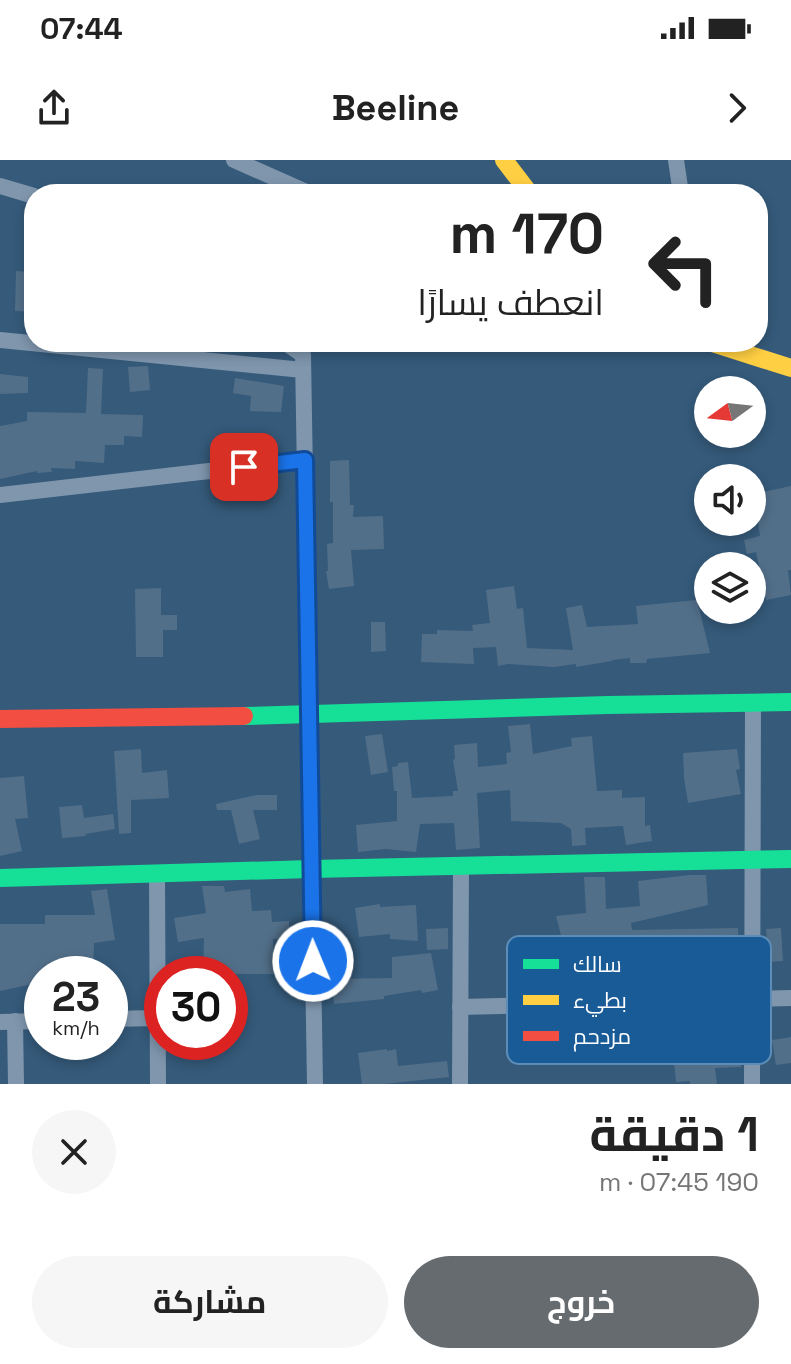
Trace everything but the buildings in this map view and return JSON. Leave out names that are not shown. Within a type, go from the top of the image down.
[{"type":"main road","points":[[504,160],[522,184]]},
{"type":"main road","points":[[741,352],[791,368]]},
{"type":"main road","points":[[0,719],[309,715],[791,702]]},
{"type":"main road","points":[[0,878],[791,859]]},
{"type":"street","points":[[234,160],[288,184]]},
{"type":"street","points":[[676,160],[680,184]]},
{"type":"street","points":[[0,186],[24,193]]},
{"type":"street","points":[[0,340],[24,342]]},
{"type":"street","points":[[121,352],[303,370]]},
{"type":"street","points":[[299,352],[303,355],[315,1084]]},
{"type":"street","points":[[0,495],[305,460]]},
{"type":"street","points":[[753,703],[753,936]]},
{"type":"street","points":[[460,1084],[461,866]]},
{"type":"street","points":[[157,874],[158,956]]},
{"type":"street","points":[[771,999],[791,998]]},
{"type":"street","points":[[460,1007],[507,1006]]},
{"type":"street","points":[[7,1022],[16,1084]]},
{"type":"street","points":[[158,1060],[158,1084]]},
{"type":"street","points":[[752,1064],[752,1084]]},
{"type":"traffic: fast","points":[[244,716],[791,702]]},
{"type":"traffic: fast","points":[[0,878],[791,859]]},
{"type":"traffic: slow","points":[[504,160],[522,184]]},
{"type":"traffic: slow","points":[[741,352],[791,368]]},
{"type":"traffic: jam","points":[[0,719],[244,716]]},
{"type":"route","points":[[244,467],[305,460],[313,961]]}]
